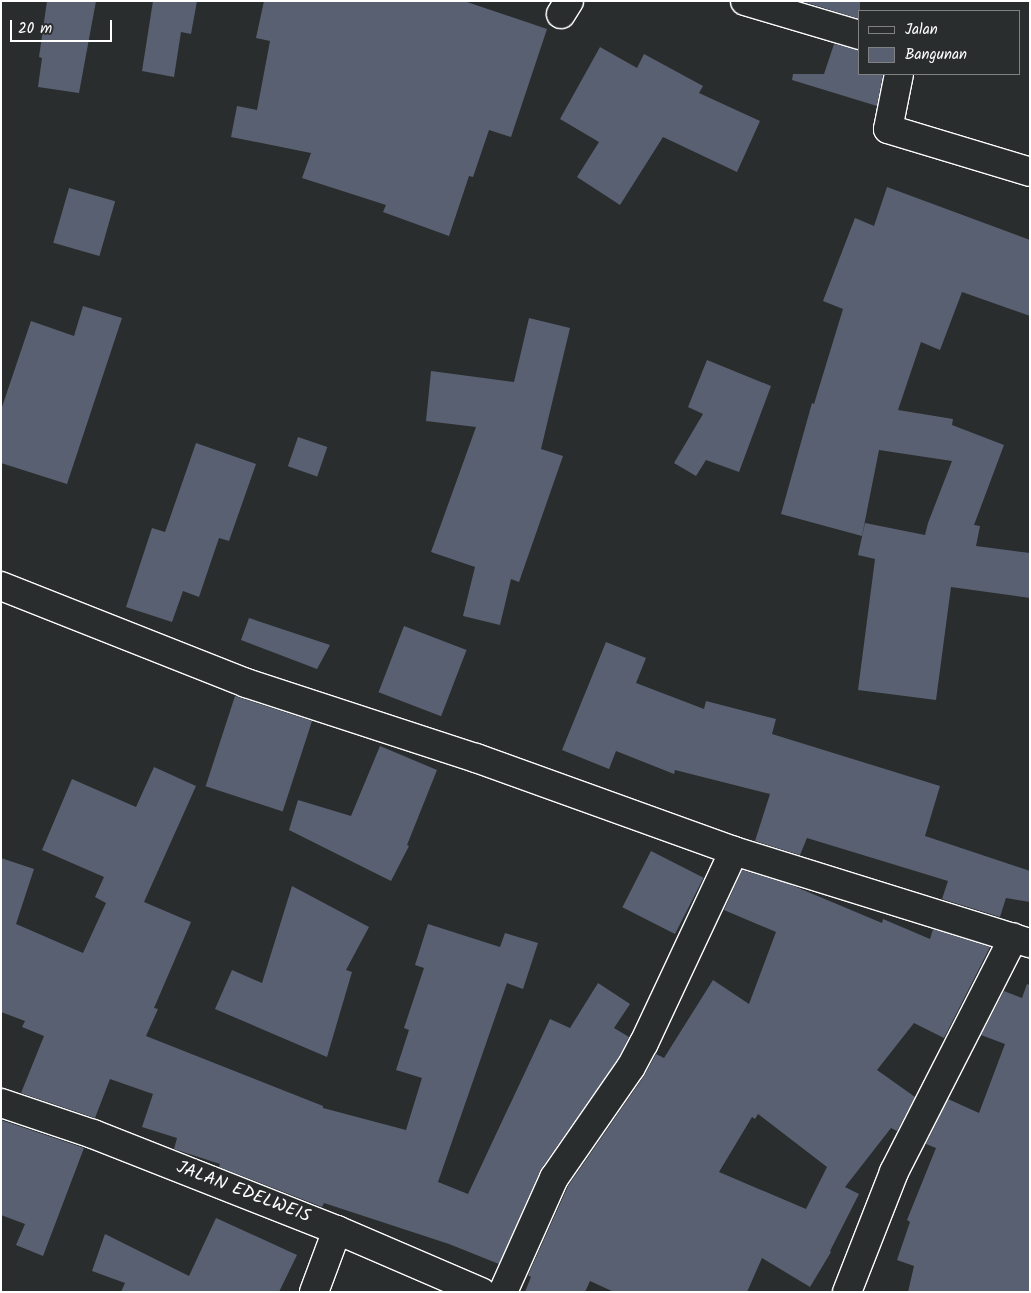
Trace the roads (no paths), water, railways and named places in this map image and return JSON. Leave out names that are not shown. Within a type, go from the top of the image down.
[{"type":"street","points":[[745,1],[858,34]]},
{"type":"street","points":[[899,75],[888,129],[1030,172]]},
{"type":"street","points":[[1,586],[246,683],[476,758],[734,851],[1021,940],[894,1172],[846,1292]]},
{"type":"street","points":[[503,1292],[554,1178],[631,1067],[644,1043],[734,851]]},
{"type":"street","name":"JALAN EDELWEIS","points":[[1,1103],[93,1134],[337,1230],[481,1292]]},
{"type":"street","points":[[314,1292],[337,1230]]}]
